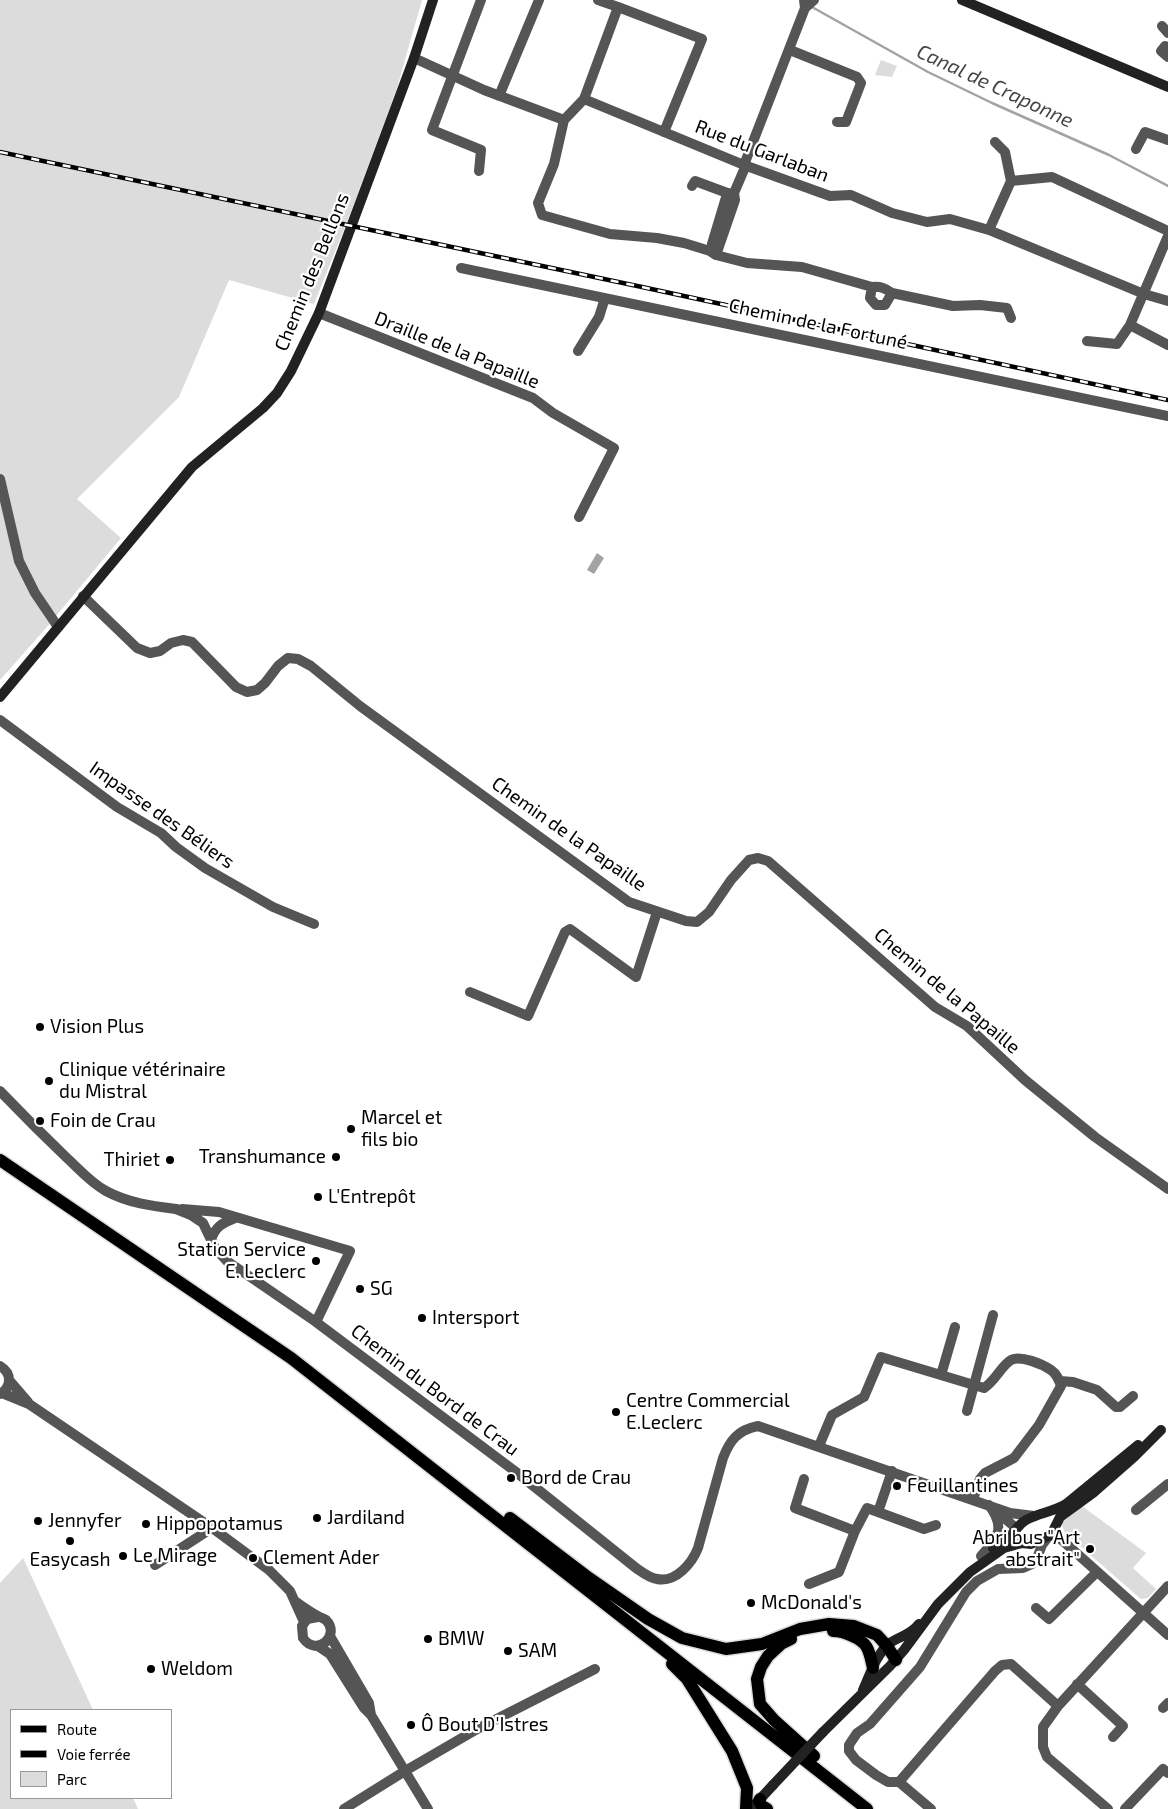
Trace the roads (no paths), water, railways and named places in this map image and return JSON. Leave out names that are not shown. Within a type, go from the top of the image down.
[{"type":"main road","name":"Chemin des Bellons","points":[[0,697],[192,467],[263,408],[277,393],[291,371],[319,313],[414,58],[433,0]]},
{"type":"main road","points":[[962,0],[1168,87]]},
{"type":"main road","points":[[0,1160],[291,1358],[869,1809]]},
{"type":"main road","points":[[862,1692],[884,1649],[893,1641],[902,1638],[917,1627],[946,1588],[962,1572],[1034,1516],[1066,1504],[1111,1466],[1164,1428]]},
{"type":"main road","points":[[751,1809],[763,1804],[773,1785],[862,1692],[875,1682],[896,1660],[938,1604],[970,1572],[1004,1548],[1039,1541],[1053,1530],[1060,1517],[1120,1470],[1164,1428]]},
{"type":"main road","points":[[426,1463],[471,1488],[589,1578],[648,1619],[682,1638],[726,1649],[762,1644],[800,1629],[829,1624],[854,1626],[877,1635],[884,1649],[896,1660]]},
{"type":"main road","points":[[1046,1513],[1052,1516],[1053,1530]]},
{"type":"main road","points":[[1015,1530],[1018,1540],[1024,1544]]},
{"type":"main road","points":[[621,1616],[686,1679],[732,1751],[747,1788],[746,1809]]},
{"type":"main road","points":[[869,1809],[855,1790],[774,1720],[760,1704],[757,1679],[761,1667],[768,1656],[781,1644],[796,1637],[836,1631],[863,1640],[868,1649],[873,1668]]},
{"type":"main road","points":[[868,1649],[884,1649]]},
{"type":"street","points":[[479,171],[481,150],[432,130],[481,0]]},
{"type":"street","points":[[499,96],[538,0]]},
{"type":"street","points":[[598,0],[702,39],[664,132]]},
{"type":"street","points":[[732,193],[745,165],[790,50],[805,4],[814,0]]},
{"type":"street","points":[[618,7],[584,99],[564,120],[554,164],[538,203],[542,215],[610,234],[657,238],[747,263],[802,267],[872,287],[886,288],[892,293],[953,306],[980,305],[1007,308],[1011,318]]},
{"type":"street","points":[[1168,47],[1165,46],[1161,51],[1168,57]]},
{"type":"street","points":[[790,50],[858,76],[861,83],[846,122],[837,122]]},
{"type":"street","points":[[414,58],[452,77],[564,120]]},
{"type":"street","name":"Rue du Garlaban","points":[[584,99],[745,165],[830,196],[850,195],[892,213],[927,222],[950,219],[989,230],[1144,294],[1168,301]]},
{"type":"street","points":[[1136,149],[1145,132],[1168,140]]},
{"type":"street","points":[[989,230],[1011,181],[1005,152],[995,142]]},
{"type":"street","points":[[1011,181],[1052,177],[1168,231]]},
{"type":"street","points":[[692,186],[695,181],[732,193],[736,200],[713,253]]},
{"type":"street","points":[[1087,341],[1117,344],[1130,325],[1168,236]]},
{"type":"street","name":"Chemin de la Fortuné","points":[[461,268],[1168,416]]},
{"type":"street","points":[[872,287],[870,298],[876,305],[885,305],[892,293]]},
{"type":"street","points":[[578,351],[599,317],[605,298]]},
{"type":"street","name":"Draille de la Papaille","points":[[319,313],[534,398],[554,413],[614,448],[579,517]]},
{"type":"street","points":[[1130,325],[1168,345]]},
{"type":"street","points":[[0,479],[19,561],[36,593],[58,627]]},
{"type":"street","name":"Chemin de la Papaille","points":[[83,596],[137,648],[150,653],[160,651],[171,643],[183,640],[192,642],[236,687],[247,692],[257,690],[278,666],[288,658],[298,659],[311,666],[360,706],[630,902],[686,921],[697,922],[709,912],[731,880],[749,860],[758,858],[768,861],[935,1007],[967,1026],[1026,1080],[1095,1137],[1168,1188]]},
{"type":"street","name":"Impasse des Béliers","points":[[0,720],[117,807],[161,833],[176,847],[205,868],[273,907],[314,924]]},
{"type":"street","points":[[470,992],[528,1016],[565,932],[570,929],[636,976],[657,912]]},
{"type":"street","name":"Chemin du Bord de Crau","points":[[0,1091],[90,1180],[103,1190],[120,1198],[140,1204],[211,1211],[350,1251],[316,1322]]},
{"type":"street","name":"Chemin du Bord de Crau","points":[[176,1209],[191,1215],[203,1223],[215,1248],[227,1261],[316,1322],[516,1472],[636,1568],[658,1580],[676,1576],[693,1560],[723,1458],[732,1439],[747,1428],[758,1426],[1010,1512],[1034,1516]]},
{"type":"street","points":[[211,1240],[216,1228],[222,1223],[235,1218]]},
{"type":"street","points":[[967,1411],[993,1315]]},
{"type":"street","points":[[941,1375],[955,1327]]},
{"type":"street","points":[[819,1446],[832,1414],[864,1397],[880,1357],[984,1388],[991,1383],[1005,1364],[1013,1359],[1021,1358],[1052,1370],[1059,1378],[1061,1386],[1040,1425],[1014,1458],[985,1473],[980,1479],[973,1499]]},
{"type":"street","points":[[0,1366],[7,1371],[10,1380],[29,1404]]},
{"type":"street","points":[[10,1380],[7,1388],[1,1393],[29,1404],[212,1528],[277,1576],[290,1591],[304,1622]]},
{"type":"street","points":[[1060,1381],[1073,1382],[1097,1390],[1116,1407],[1120,1407],[1133,1396]]},
{"type":"street","points":[[878,1512],[892,1471]]},
{"type":"street","points":[[804,1479],[795,1508],[855,1531]]},
{"type":"street","points":[[1136,1510],[1168,1484]]},
{"type":"street","points":[[981,1556],[996,1539],[999,1532],[998,1519],[989,1505]]},
{"type":"street","name":"Chemin du Bord de Crau","points":[[989,1505],[1015,1530]]},
{"type":"street","points":[[808,1584],[839,1572],[855,1531],[867,1508],[924,1530],[936,1525]]},
{"type":"street","points":[[155,1565],[212,1528]]},
{"type":"street","points":[[931,1809],[894,1782],[876,1775],[852,1756],[849,1751],[851,1740],[870,1724],[909,1680],[937,1641],[966,1592],[977,1581],[998,1569],[1028,1567],[1037,1558],[1040,1548],[1053,1530],[1058,1537],[1168,1634]]},
{"type":"street","points":[[1024,1544],[1031,1548],[1037,1558]]},
{"type":"street","points":[[1036,1608],[1049,1620],[1097,1572]]},
{"type":"street","points":[[1108,1809],[1047,1757],[1043,1747],[1043,1727],[1077,1684],[1168,1586]]},
{"type":"street","points":[[296,1602],[329,1624],[330,1636],[369,1703],[371,1715]]},
{"type":"street","points":[[318,1616],[310,1617],[304,1622],[301,1630],[303,1638],[311,1645],[318,1646],[330,1654],[364,1708],[371,1715],[428,1809]]},
{"type":"street","points":[[318,1646],[327,1641],[330,1636]]},
{"type":"street","points":[[894,1782],[994,1671],[1002,1665],[1011,1664],[1058,1706]]},
{"type":"street","points":[[344,1809],[479,1728],[595,1669]]},
{"type":"street","points":[[1077,1684],[1123,1726],[1113,1737]]},
{"type":"street","points":[[1125,1809],[1163,1769],[1168,1773]]},
{"type":"waterway","name":"Canal de Craponne","points":[[812,7],[928,72],[992,103],[1109,155],[1168,186]]},
{"type":"railway","points":[[0,152],[1168,400]]},
{"type":"place","name":"Vision Plus","points":[[40,1027]]},
{"type":"place","name":"Clinique vétérinaire du Mistral","points":[[49,1081]]},
{"type":"place","name":"Foin de Crau","points":[[40,1121]]},
{"type":"place","name":"Marcel et fils bio","points":[[351,1129]]},
{"type":"place","name":"Transhumance","points":[[336,1157]]},
{"type":"place","name":"Thiriet","points":[[170,1160]]},
{"type":"place","name":"L'Entrepôt","points":[[318,1197]]},
{"type":"place","name":"Station Service E. Leclerc","points":[[316,1261]]},
{"type":"place","name":"SG","points":[[360,1289]]},
{"type":"place","name":"Intersport","points":[[422,1318]]},
{"type":"place","name":"Centre Commercial E.Leclerc","points":[[616,1412]]},
{"type":"place","name":"Bord de Crau","points":[[511,1478]]},
{"type":"place","name":"Feuillantines","points":[[897,1486]]},
{"type":"place","name":"Jardiland","points":[[317,1518]]},
{"type":"place","name":"Jennyfer","points":[[38,1521]]},
{"type":"place","name":"Hippopotamus","points":[[146,1524]]},
{"type":"place","name":"Easycash","points":[[70,1541]]},
{"type":"place","name":"Abri bus \"Art abstrait\"","points":[[1090,1549]]},
{"type":"place","name":"Le Mirage","points":[[123,1556]]},
{"type":"place","name":"Clement Ader","points":[[253,1558]]},
{"type":"place","name":"McDonald's","points":[[751,1603]]},
{"type":"place","name":"BMW","points":[[428,1639]]},
{"type":"place","name":"SAM","points":[[508,1651]]},
{"type":"place","name":"Weldom","points":[[151,1669]]},
{"type":"place","name":"Ô Bout D'Istres","points":[[411,1725]]}]
